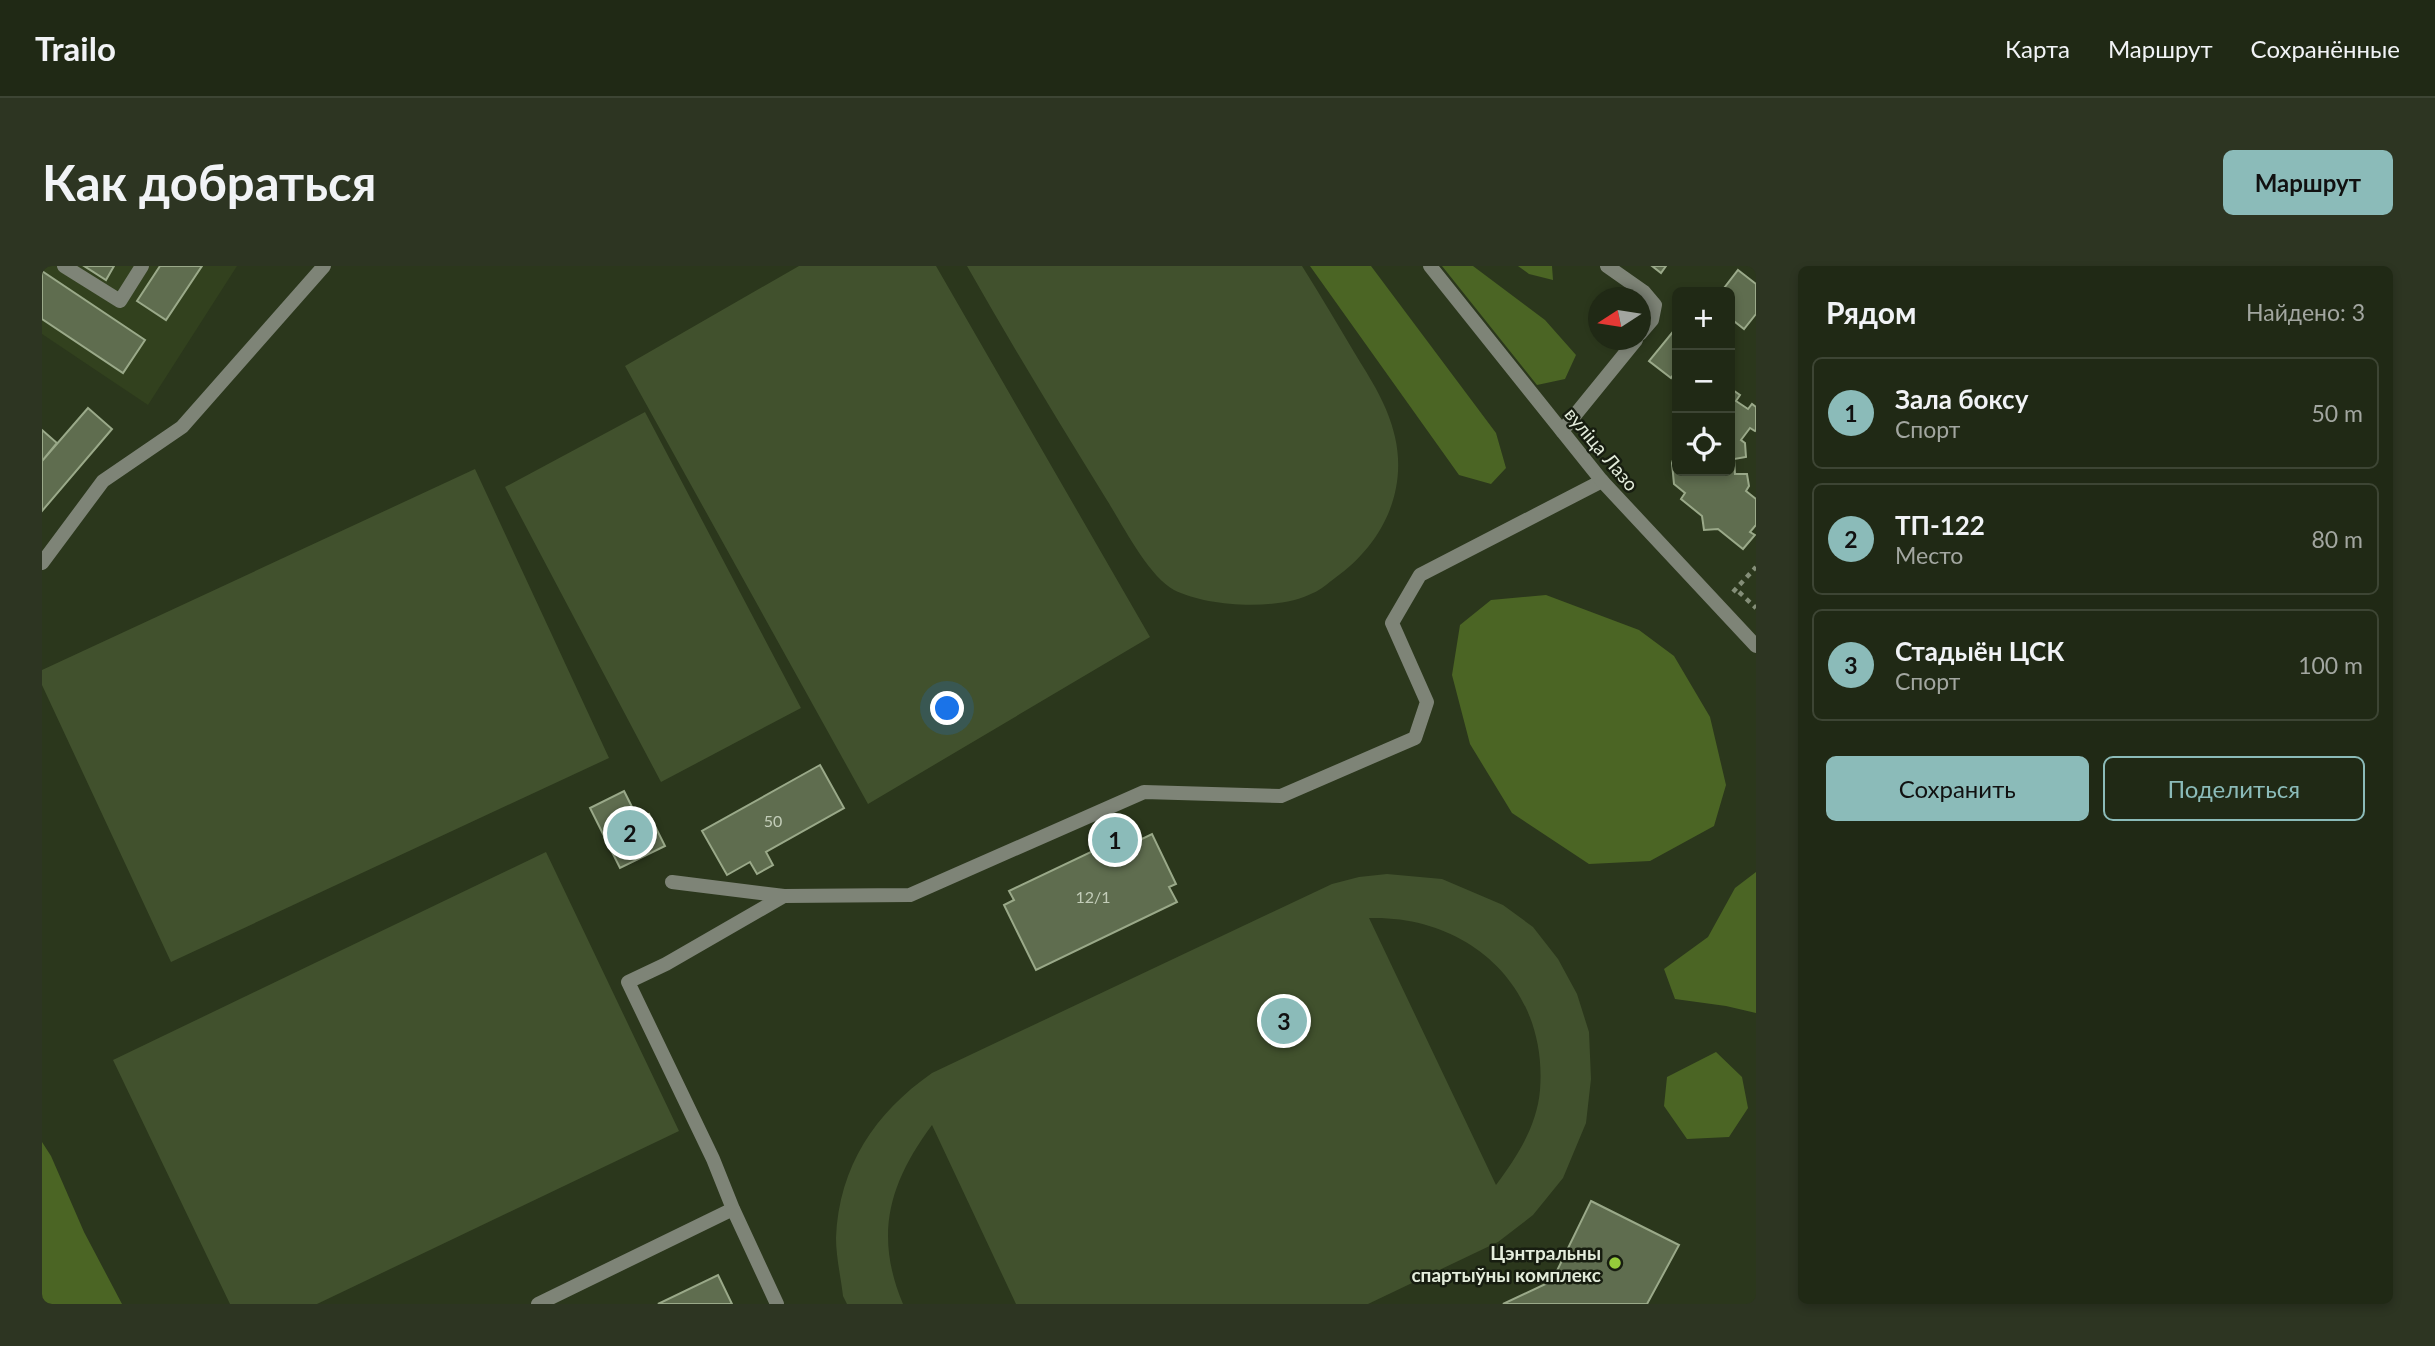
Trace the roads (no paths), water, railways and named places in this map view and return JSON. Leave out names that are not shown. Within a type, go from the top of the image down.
[{"type":"street","points":[[64,266],[120,301],[142,266]]},
{"type":"street","points":[[42,563],[103,481],[181,427],[324,266]]},
{"type":"street","name":"вуліца Лазо","points":[[1430,266],[1602,481],[1756,646]]},
{"type":"street","points":[[1607,266],[1637,287]]},
{"type":"street","points":[[1651,300],[1655,305],[1651,321]]},
{"type":"street","points":[[1562,431],[1628,350]]},
{"type":"street","points":[[672,882],[784,896],[909,895],[1144,792],[1281,796],[1415,738],[1427,702],[1392,623],[1420,575],[1602,481]]},
{"type":"street","points":[[777,1304],[713,1159],[628,982],[666,964],[784,896]]},
{"type":"street","points":[[538,1304],[733,1209]]},
{"type":"place","name":"ТП-122","points":[[630,833]]},
{"type":"place","name":"Зала боксу","points":[[1115,840]]},
{"type":"place","name":"Стадыён ЦСК","points":[[1284,1021]]},
{"type":"place","name":"Цэнтральны спартыўны комплекс","points":[[1615,1263]]}]
